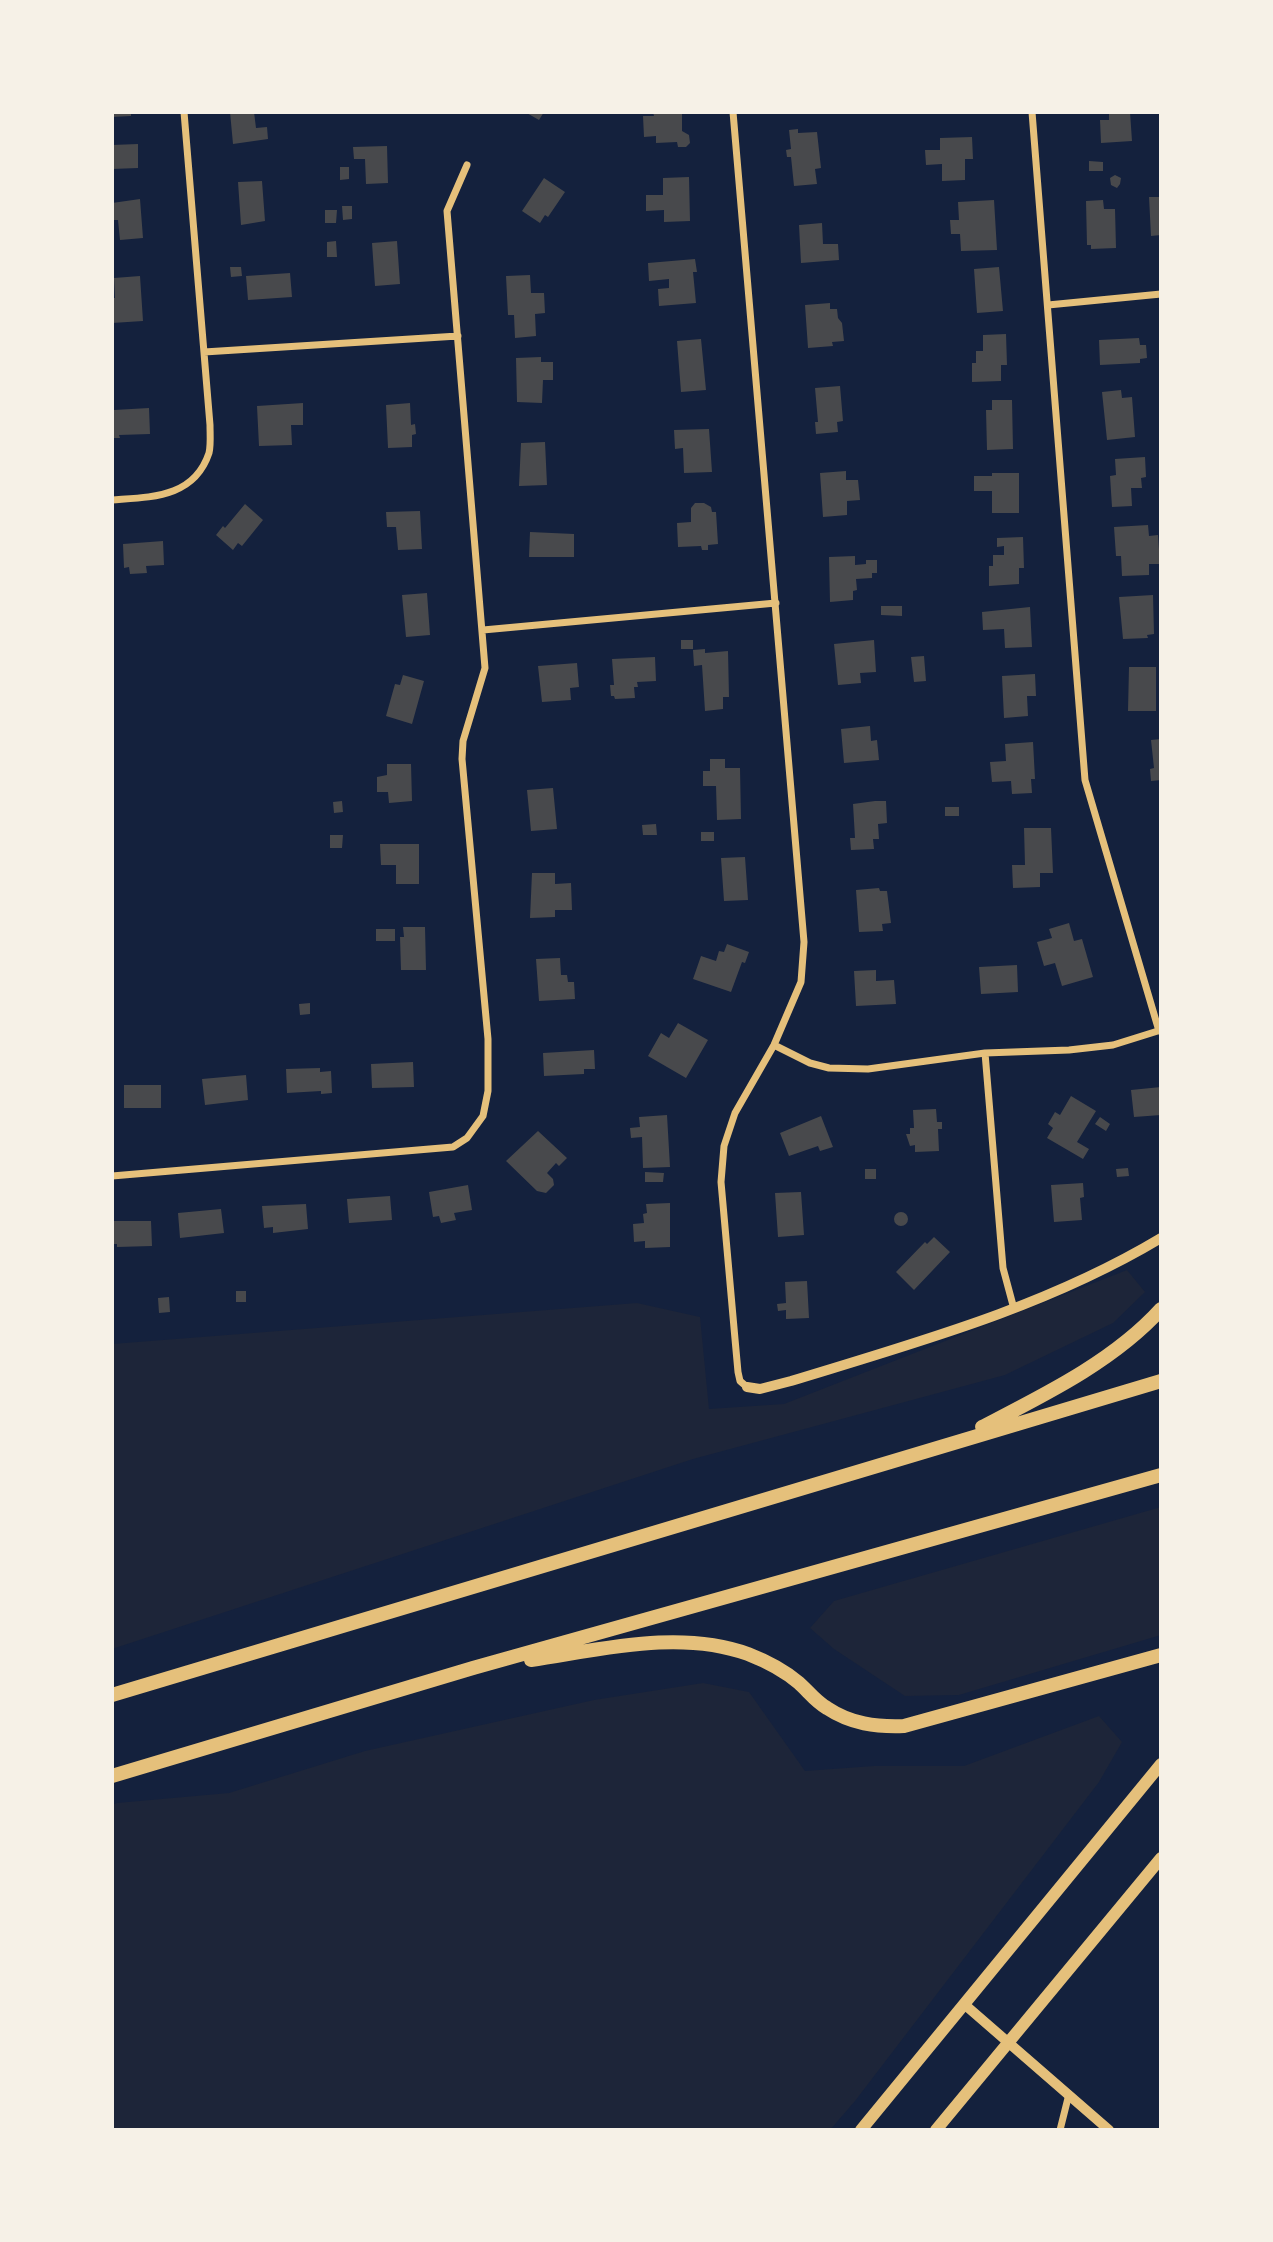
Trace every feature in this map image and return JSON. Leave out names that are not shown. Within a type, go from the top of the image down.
[{"type":"highway","points":[[952,1442],[1067,1383],[1146,1326],[1161,1309]]},
{"type":"highway","points":[[112,1695],[1161,1381]]},
{"type":"highway","points":[[112,1776],[473,1668],[1161,1475]]},
{"type":"highway","points":[[473,1668],[642,1643],[690,1644],[731,1649],[783,1671],[825,1707],[840,1715],[854,1722],[881,1727],[904,1726],[1161,1656]]},
{"type":"main road","points":[[861,2130],[1161,1764]]},
{"type":"main road","points":[[936,2130],[1161,1858]]},
{"type":"street","points":[[112,500],[178,490],[197,474],[209,451],[204,352],[184,112]]},
{"type":"street","points":[[733,112],[804,942],[801,982],[774,1045],[735,1113],[724,1146],[721,1182],[740,1381],[747,1387],[760,1389],[931,1338],[1014,1309],[1088,1278],[1161,1238]]},
{"type":"street","points":[[774,1045],[810,1063],[829,1068],[868,1069],[985,1052],[1069,1050],[1113,1045],[1160,1031],[1085,780],[1032,112]]},
{"type":"street","points":[[112,1176],[453,1147],[467,1138],[483,1116],[488,1091],[488,1039],[462,759],[463,741],[485,668],[447,211],[467,165]]},
{"type":"street","points":[[1048,305],[1161,294]]},
{"type":"street","points":[[204,352],[458,335]]},
{"type":"street","points":[[483,630],[776,603]]},
{"type":"street","points":[[985,1052],[1003,1268],[1014,1309]]},
{"type":"street","points":[[964,2004],[1109,2130]]},
{"type":"street","points":[[1060,2130],[1069,2094]]},
{"type":"shaded area","points":[[1127,1270],[1145,1292],[1113,1323],[1005,1375],[693,1459],[112,1649],[112,1344],[637,1303],[700,1317],[709,1409],[784,1404]]},
{"type":"shaded area","points":[[1161,1507],[1161,1635],[959,1695],[905,1696],[834,1649],[810,1628],[834,1601]]},
{"type":"shaded area","points":[[703,1683],[749,1692],[805,1771],[874,1766],[964,1766],[1099,1716],[1122,1742],[1099,1782],[830,2130],[112,2130],[112,1805],[229,1793],[365,1751],[594,1700]]},
{"type":"building","points":[[112,112],[131,112],[131,116],[112,117]]},
{"type":"building","points":[[230,112],[254,112],[256,128],[267,127],[268,139],[233,144]]},
{"type":"building","points":[[525,112],[544,112],[539,120]]},
{"type":"building","points":[[653,112],[682,112],[682,131],[689,135],[690,143],[686,147],[678,147],[677,142],[656,143],[656,136],[644,137],[643,116],[654,116]]},
{"type":"building","points":[[1109,112],[1130,112],[1132,141],[1101,143],[1100,120],[1109,120]]},
{"type":"building","points":[[798,129],[798,133],[817,132],[821,168],[815,169],[817,184],[794,186],[791,157],[787,157],[786,150],[791,149],[789,130]]},
{"type":"building","points":[[972,137],[973,159],[965,159],[965,180],[942,181],[942,164],[926,165],[925,150],[940,150],[940,138]]},
{"type":"building","points":[[138,144],[138,168],[112,169],[112,145]]},
{"type":"building","points":[[387,146],[388,183],[366,184],[365,159],[354,159],[353,147]]},
{"type":"building","points":[[1089,161],[1103,162],[1103,171],[1089,171]]},
{"type":"building","points":[[340,167],[349,167],[349,179],[340,180]]},
{"type":"building","points":[[1115,175],[1121,178],[1117,188],[1111,185],[1110,178]]},
{"type":"building","points":[[689,177],[690,221],[664,222],[664,210],[646,211],[646,195],[663,195],[663,178]]},
{"type":"building","points":[[544,178],[565,192],[548,217],[545,215],[540,223],[522,211]]},
{"type":"building","points":[[262,181],[265,221],[241,225],[238,182]]},
{"type":"building","points":[[1149,197],[1161,197],[1161,235],[1151,236]]},
{"type":"building","points":[[140,199],[143,238],[120,240],[118,220],[112,220],[112,203]]},
{"type":"building","points":[[994,200],[997,250],[961,251],[960,234],[951,234],[950,220],[959,220],[958,202]]},
{"type":"building","points":[[1103,200],[1104,209],[1115,209],[1116,248],[1091,249],[1091,245],[1087,245],[1086,201]]},
{"type":"building","points":[[342,206],[352,206],[352,219],[343,220]]},
{"type":"building","points":[[325,210],[337,210],[336,223],[325,223]]},
{"type":"building","points":[[822,223],[823,244],[838,244],[839,260],[801,263],[799,225]]},
{"type":"building","points":[[336,241],[337,257],[327,257],[327,242]]},
{"type":"building","points":[[397,241],[400,284],[375,286],[372,243]]},
{"type":"building","points":[[695,259],[697,272],[693,272],[696,303],[659,306],[658,289],[669,288],[669,279],[649,281],[648,263]]},
{"type":"building","points":[[230,267],[241,267],[242,276],[231,277]]},
{"type":"building","points":[[999,267],[1003,311],[977,313],[974,269]]},
{"type":"building","points":[[290,273],[292,297],[248,300],[246,276]]},
{"type":"building","points":[[530,275],[531,293],[544,293],[545,313],[535,314],[536,336],[515,338],[514,315],[508,315],[506,276]]},
{"type":"building","points":[[140,276],[143,321],[112,323],[114,278]]},
{"type":"building","points":[[830,303],[830,309],[837,309],[844,341],[832,342],[833,346],[808,348],[805,305]]},
{"type":"building","points":[[1006,334],[1007,365],[1001,365],[1001,381],[972,382],[972,363],[976,363],[976,351],[983,351],[983,335]]},
{"type":"building","points":[[1139,338],[1140,345],[1146,345],[1147,358],[1140,359],[1140,363],[1100,365],[1099,340]]},
{"type":"building","points":[[701,339],[706,390],[681,392],[677,341]]},
{"type":"building","points":[[541,357],[541,362],[553,362],[553,380],[543,380],[542,403],[517,402],[516,358]]},
{"type":"building","points":[[840,386],[843,421],[837,422],[838,432],[816,434],[815,422],[818,422],[815,388]]},
{"type":"building","points":[[1121,390],[1122,398],[1132,397],[1135,437],[1107,440],[1102,392]]},
{"type":"building","points":[[992,400],[1012,400],[1013,449],[987,450],[986,410],[992,410]]},
{"type":"building","points":[[303,403],[303,425],[291,425],[292,445],[259,446],[257,406]]},
{"type":"building","points":[[410,403],[411,425],[415,424],[416,434],[412,435],[412,447],[388,448],[386,405]]},
{"type":"building","points":[[149,408],[150,434],[119,435],[120,438],[112,438],[114,410]]},
{"type":"building","points":[[709,429],[712,472],[684,473],[683,448],[675,449],[674,430]]},
{"type":"building","points":[[545,442],[547,485],[519,486],[521,443]]},
{"type":"building","points":[[1145,457],[1146,477],[1141,478],[1142,488],[1131,488],[1132,506],[1112,507],[1110,476],[1116,475],[1115,459]]},
{"type":"building","points":[[846,471],[846,480],[858,480],[860,500],[847,501],[847,515],[823,517],[820,473]]},
{"type":"building","points":[[992,473],[1019,473],[1019,513],[992,513],[992,491],[974,491],[974,476],[992,476]]},
{"type":"building","points":[[695,503],[704,503],[711,507],[712,512],[716,512],[718,544],[708,545],[708,550],[702,550],[701,546],[678,547],[677,523],[691,522],[691,508]]},
{"type":"building","points":[[245,504],[263,520],[242,546],[238,543],[233,550],[216,535]]},
{"type":"building","points":[[420,511],[422,549],[398,550],[396,527],[387,527],[386,512]]},
{"type":"building","points":[[1148,525],[1149,536],[1158,535],[1160,564],[1149,564],[1149,575],[1122,576],[1121,556],[1116,556],[1114,527]]},
{"type":"building","points":[[530,532],[574,534],[574,557],[529,557]]},
{"type":"building","points":[[1023,537],[1024,568],[1019,568],[1019,584],[989,586],[989,566],[993,566],[993,555],[1004,555],[1004,546],[997,547],[997,538]]},
{"type":"building","points":[[163,541],[164,565],[146,566],[147,573],[130,574],[129,567],[124,568],[123,544]]},
{"type":"building","points":[[855,556],[855,565],[866,564],[866,560],[877,560],[877,573],[872,573],[872,578],[856,579],[857,590],[853,591],[853,600],[830,602],[829,557]]},
{"type":"building","points":[[427,593],[430,635],[406,637],[402,595]]},
{"type":"building","points":[[1153,595],[1154,634],[1147,635],[1148,638],[1123,639],[1119,597]]},
{"type":"building","points":[[881,606],[902,606],[902,616],[881,615]]},
{"type":"building","points":[[1030,607],[1032,647],[1005,648],[1004,629],[983,630],[982,612]]},
{"type":"building","points":[[681,640],[693,640],[693,649],[681,649]]},
{"type":"building","points":[[874,640],[876,672],[860,673],[861,683],[838,685],[834,644]]},
{"type":"building","points":[[705,649],[705,653],[728,651],[729,697],[723,697],[723,709],[705,711],[702,665],[694,666],[693,650]]},
{"type":"building","points":[[924,656],[926,681],[914,682],[911,657]]},
{"type":"building","points":[[655,657],[656,681],[637,682],[638,687],[634,687],[635,698],[615,699],[611,696],[610,685],[614,685],[612,659]]},
{"type":"building","points":[[577,663],[579,687],[570,688],[571,700],[542,702],[538,666]]},
{"type":"building","points":[[1129,667],[1156,667],[1156,711],[1128,711]]},
{"type":"building","points":[[1035,674],[1036,696],[1027,696],[1028,716],[1004,718],[1002,676]]},
{"type":"building","points":[[403,675],[424,681],[412,724],[386,716],[395,684],[400,685]]},
{"type":"building","points":[[870,726],[871,741],[877,740],[879,760],[844,763],[841,729]]},
{"type":"building","points":[[1161,739],[1161,780],[1151,781],[1150,769],[1154,768],[1151,740]]},
{"type":"building","points":[[1033,742],[1035,779],[1031,779],[1032,793],[1012,794],[1011,781],[992,782],[990,762],[1006,761],[1005,744]]},
{"type":"building","points":[[710,759],[725,759],[725,768],[740,768],[741,819],[717,820],[716,786],[703,786],[703,771],[710,771]]},
{"type":"building","points":[[387,764],[411,764],[412,801],[389,803],[388,792],[377,792],[377,777],[387,775]]},
{"type":"building","points":[[553,788],[557,829],[531,831],[527,790]]},
{"type":"building","points":[[342,801],[343,812],[334,813],[333,802]]},
{"type":"building","points":[[886,801],[887,823],[878,824],[879,839],[873,839],[874,849],[851,850],[850,838],[855,838],[853,804]]},
{"type":"building","points":[[945,807],[959,807],[959,816],[945,816]]},
{"type":"building","points":[[656,824],[657,835],[643,835],[642,825]]},
{"type":"building","points":[[1024,828],[1051,828],[1053,873],[1040,873],[1040,887],[1013,888],[1012,865],[1025,865]]},
{"type":"building","points":[[701,832],[714,832],[714,841],[701,841]]},
{"type":"building","points":[[330,835],[343,835],[342,848],[330,848]]},
{"type":"building","points":[[380,844],[419,844],[419,884],[396,884],[396,865],[381,865]]},
{"type":"building","points":[[745,857],[748,900],[724,901],[721,858]]},
{"type":"building","points":[[532,873],[555,873],[555,884],[571,883],[572,910],[555,910],[555,917],[530,918]]},
{"type":"building","points":[[879,888],[880,891],[887,891],[891,923],[882,924],[883,931],[859,932],[856,890]]},
{"type":"building","points":[[1069,923],[1074,941],[1082,939],[1093,977],[1062,986],[1055,963],[1044,966],[1037,942],[1052,938],[1049,929]]},
{"type":"building","points":[[403,927],[425,927],[426,970],[401,970],[400,937],[404,937]]},
{"type":"building","points":[[376,929],[395,929],[395,941],[376,941]]},
{"type":"building","points":[[727,944],[749,952],[745,963],[742,962],[731,992],[693,979],[701,956],[716,961],[719,951],[724,952]]},
{"type":"building","points":[[560,958],[561,975],[567,975],[568,982],[574,982],[575,999],[539,1001],[536,959]]},
{"type":"building","points":[[1017,965],[1018,992],[981,994],[979,967]]},
{"type":"building","points":[[876,970],[876,981],[894,980],[896,1004],[856,1006],[854,971]]},
{"type":"building","points":[[310,1003],[310,1014],[300,1015],[299,1004]]},
{"type":"building","points":[[678,1023],[708,1040],[686,1078],[648,1056],[661,1033],[669,1038]]},
{"type":"building","points":[[594,1050],[595,1069],[584,1069],[584,1074],[544,1076],[543,1053]]},
{"type":"building","points":[[413,1062],[414,1087],[372,1088],[371,1064]]},
{"type":"building","points":[[320,1068],[320,1072],[331,1071],[332,1093],[287,1093],[286,1069]]},
{"type":"building","points":[[246,1075],[248,1100],[205,1105],[202,1079]]},
{"type":"building","points":[[124,1085],[161,1085],[161,1108],[124,1108]]},
{"type":"building","points":[[1161,1087],[1161,1115],[1134,1117],[1131,1090]]},
{"type":"building","points":[[1071,1096],[1096,1111],[1077,1142],[1089,1149],[1083,1159],[1047,1138],[1053,1128],[1048,1124],[1055,1112],[1060,1115]]},
{"type":"building","points":[[936,1109],[937,1122],[942,1122],[942,1129],[938,1129],[939,1151],[915,1152],[915,1145],[910,1146],[906,1134],[910,1134],[910,1128],[914,1128],[913,1110]]},
{"type":"building","points":[[667,1115],[670,1167],[643,1168],[642,1137],[631,1138],[630,1128],[640,1127],[639,1117]]},
{"type":"building","points":[[821,1116],[833,1147],[820,1151],[818,1146],[789,1156],[780,1133]]},
{"type":"building","points":[[1100,1117],[1110,1124],[1106,1131],[1095,1124]]},
{"type":"building","points":[[538,1131],[567,1158],[559,1166],[556,1163],[547,1173],[553,1179],[554,1185],[546,1193],[537,1191],[506,1161]]},
{"type":"building","points":[[1128,1168],[1129,1176],[1117,1177],[1116,1169]]},
{"type":"building","points":[[865,1169],[876,1169],[876,1179],[865,1179]]},
{"type":"building","points":[[645,1172],[664,1173],[663,1182],[645,1182]]},
{"type":"building","points":[[1083,1183],[1084,1197],[1080,1198],[1082,1220],[1054,1222],[1051,1185]]},
{"type":"building","points":[[468,1185],[472,1210],[454,1213],[456,1220],[441,1223],[439,1216],[433,1217],[429,1192]]},
{"type":"building","points":[[801,1192],[804,1235],[778,1237],[775,1193]]},
{"type":"building","points":[[390,1196],[392,1220],[349,1223],[347,1199]]},
{"type":"building","points":[[670,1203],[670,1247],[645,1248],[645,1241],[634,1242],[633,1224],[644,1223],[646,1204]]},
{"type":"building","points":[[306,1204],[308,1229],[273,1233],[273,1227],[264,1228],[262,1206]]},
{"type":"building","points":[[221,1209],[224,1233],[180,1238],[178,1213]]},
{"type":"building","points":[[901,1212],[906,1214],[906,1224],[901,1226],[896,1224],[894,1219],[896,1214]]},
{"type":"building","points":[[112,1221],[151,1221],[152,1246],[117,1247],[117,1244],[112,1244]]},
{"type":"building","points":[[934,1237],[950,1252],[914,1290],[896,1272],[925,1242],[927,1244]]},
{"type":"building","points":[[807,1281],[809,1318],[786,1319],[786,1310],[778,1311],[777,1304],[786,1303],[785,1282]]},
{"type":"building","points":[[236,1291],[246,1291],[246,1302],[236,1302]]},
{"type":"building","points":[[169,1297],[170,1312],[159,1313],[158,1298]]}]
